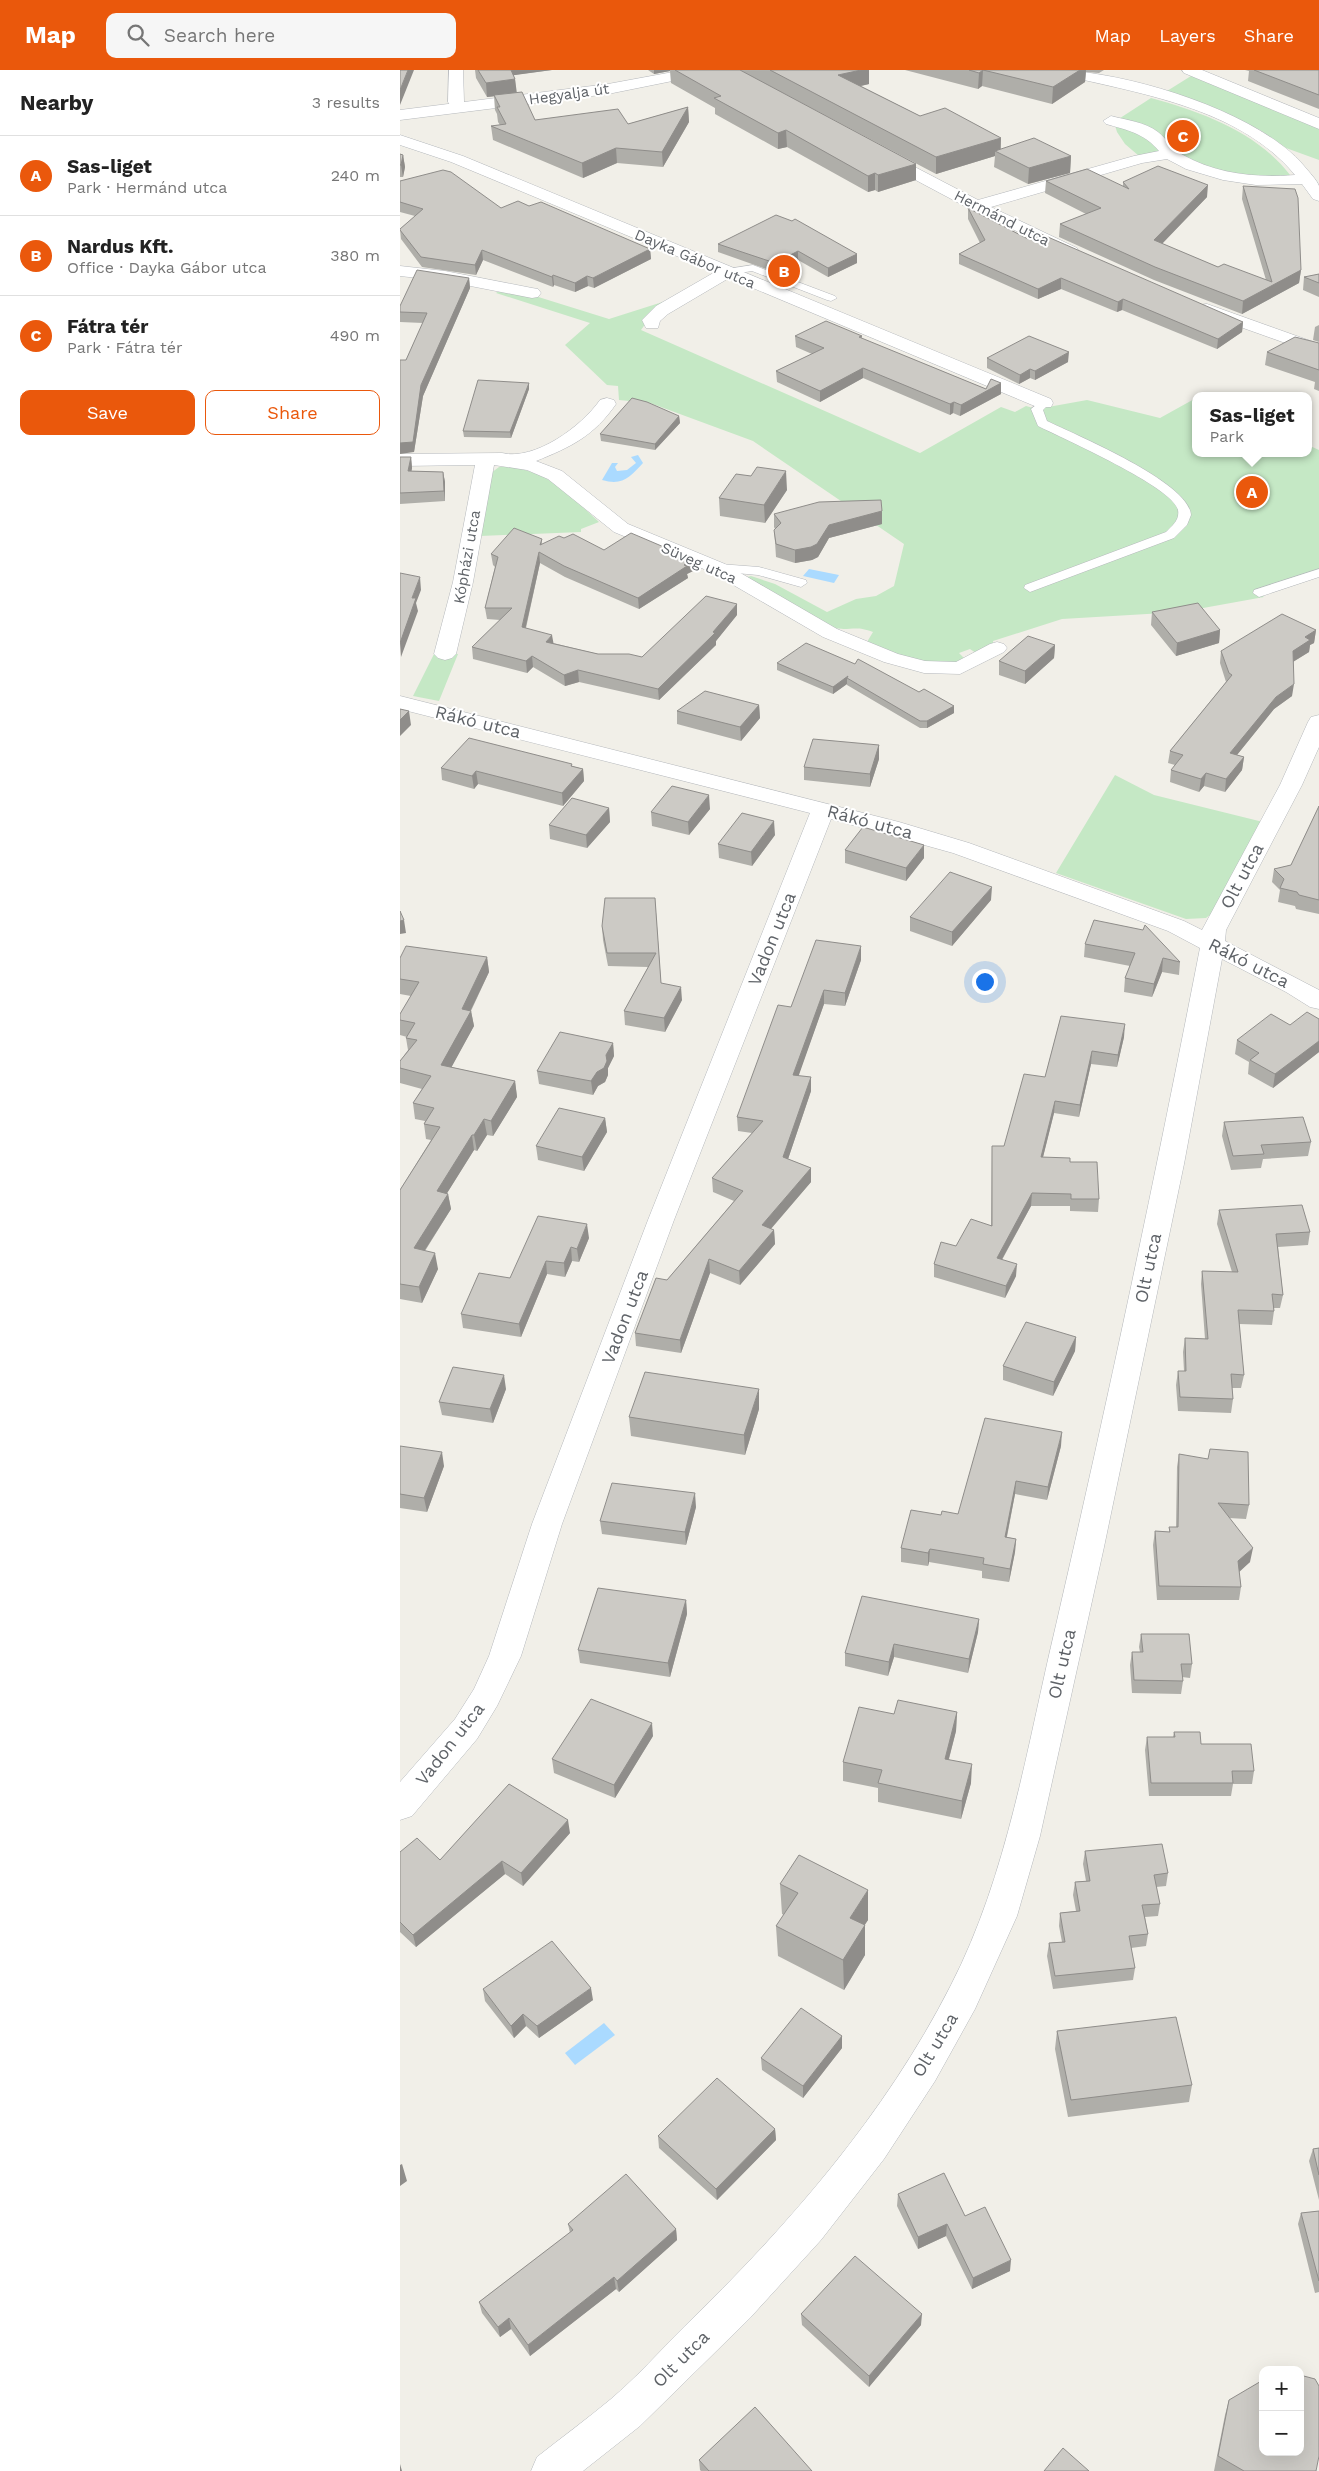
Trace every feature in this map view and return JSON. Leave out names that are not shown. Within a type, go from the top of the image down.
[{"type":"street","points":[[456,70],[456,102],[460,108]]},
{"type":"street","name":"Hegyalja út","points":[[400,115],[608,89],[707,70]]},
{"type":"street","points":[[1059,70],[1172,99],[1226,118],[1264,139],[1284,155],[1319,196]]},
{"type":"street","points":[[1189,70],[1319,124]]},
{"type":"street","points":[[1111,121],[1153,135],[1169,154],[1199,169],[1265,182],[1306,179]]},
{"type":"street","name":"Dayka Gábor utca","points":[[400,140],[457,160],[1044,403]]},
{"type":"street","name":"Hermánd utca","points":[[872,150],[976,206],[1089,260]]},
{"type":"street","points":[[976,206],[1140,159],[1169,154]]},
{"type":"street","points":[[400,271],[445,276],[532,293]]},
{"type":"street","points":[[652,324],[651,320],[662,310],[727,272]]},
{"type":"street","points":[[1196,304],[1319,350]]},
{"type":"street","points":[[518,462],[563,444],[599,418],[608,404]]},
{"type":"street","name":"Süveg utca","points":[[400,460],[486,459],[518,462],[555,476],[620,528],[719,568],[830,633],[916,665],[960,668],[997,648]]},
{"type":"street","name":"Kópházi utca","points":[[445,654],[458,614],[471,532],[486,459]]},
{"type":"street","name":"Rákó utca","points":[[400,702],[892,827],[962,848],[1176,926],[1319,1001]]},
{"type":"street","name":"Olt utca","points":[[550,2471],[626,2412],[736,2304],[808,2227],[871,2146],[922,2069],[963,1998],[1000,1916],[1023,1836],[1089,1547],[1171,1164],[1213,944],[1214,930],[1291,784],[1319,722]]},
{"type":"street","name":"Vadon utca","points":[[400,1806],[466,1729],[486,1697],[504,1656],[547,1524],[662,1220],[823,810]]},
{"type":"lane","points":[[727,272],[753,268],[831,298]]},
{"type":"lane","points":[[1030,588],[1170,534],[1181,526],[1185,515],[1183,506],[1165,489],[1128,466],[1042,423],[1037,409],[1044,403]]},
{"type":"lane","points":[[719,568],[759,571],[801,583]]},
{"type":"lane","points":[[1259,593],[1319,573]]},
{"type":"green space","points":[[1191,76],[1319,128],[1319,160],[1286,148],[1260,130],[1223,112],[1167,91]]},
{"type":"green space","points":[[1151,98],[1209,117],[1245,135],[1277,160],[1290,175],[1276,180],[1217,171],[1182,157],[1139,156],[1125,144],[1117,132],[1114,122]]},
{"type":"green space","points":[[502,289],[532,295],[609,319],[672,299],[653,313],[641,330],[920,453],[1001,407],[1015,412],[1026,406],[1037,409],[1087,400],[1160,418],[1192,400],[1192,457],[1312,457],[1312,447],[1319,450],[1319,573],[1260,593],[1264,597],[1181,612],[1062,619],[993,641],[993,645],[979,655],[970,649],[959,653],[966,660],[957,665],[931,665],[902,657],[867,642],[873,632],[857,628],[833,628],[747,577],[751,576],[775,584],[827,612],[856,599],[876,596],[894,586],[904,544],[753,441],[650,403],[619,400],[618,386],[607,385],[565,345],[590,323],[496,293]]},
{"type":"green space","points":[[509,466],[537,474],[549,480],[568,493],[599,522],[581,529],[581,532],[480,536],[491,473],[499,467]]},
{"type":"green space","points":[[434,654],[458,654],[439,701],[413,696]]},
{"type":"green space","points":[[1115,775],[1154,795],[1263,822],[1216,910],[1206,918],[1186,919],[1056,873]]},
{"type":"water","points":[[638,455],[643,463],[630,476],[615,482],[602,480],[612,463],[618,463],[615,467],[617,471],[627,470],[636,463],[631,457]]},
{"type":"water","points":[[809,569],[839,575],[834,583],[803,576]]},
{"type":"water","points":[[604,2023],[615,2035],[575,2065],[565,2053]]},
{"type":"building","points":[[400,70],[408,70],[400,90]]},
{"type":"building","points":[[478,70],[511,70],[515,79],[486,83]]},
{"type":"building","points":[[675,70],[740,70],[916,164],[868,176],[786,130],[778,133],[714,98],[721,96]]},
{"type":"building","points":[[770,70],[861,70],[838,75],[920,116],[945,108],[1001,138],[936,157]]},
{"type":"building","points":[[969,70],[983,70],[979,73]]},
{"type":"building","points":[[983,70],[1080,70],[1053,87]]},
{"type":"building","points":[[1254,70],[1319,70],[1319,95]]},
{"type":"building","points":[[522,92],[535,120],[618,109],[628,124],[688,107],[662,152],[616,148],[582,163],[491,126],[506,124],[497,107],[500,107],[494,95]]},
{"type":"building","points":[[1034,138],[1071,156],[1029,168],[995,151]]},
{"type":"building","points":[[400,154],[403,155],[401,165],[400,165]]},
{"type":"building","points":[[1158,166],[1208,185],[1154,240],[1218,267],[1224,264],[1272,282],[1243,186],[1295,189],[1298,198],[1301,270],[1243,301],[1155,267],[1060,224],[1101,208],[1046,181],[1087,169],[1129,189],[1123,182]]},
{"type":"building","points":[[443,170],[451,172],[501,208],[518,201],[529,206],[541,202],[650,249],[593,278],[587,276],[575,283],[553,275],[552,277],[482,250],[475,265],[421,257],[400,229],[423,209],[400,202],[400,181]]},
{"type":"building","points":[[968,208],[1028,239],[1041,234],[1243,322],[1218,339],[1123,299],[1118,302],[1061,278],[1038,289],[959,254],[985,240]]},
{"type":"building","points":[[776,215],[792,221],[795,219],[857,254],[828,268],[798,251],[775,263],[718,244]]},
{"type":"building","points":[[417,270],[469,278],[421,385],[413,442],[400,443],[400,360],[406,360],[427,313],[400,312],[400,306]]},
{"type":"building","points":[[1319,274],[1319,283],[1304,277]]},
{"type":"building","points":[[826,321],[862,336],[859,337],[986,389],[991,379],[1001,383],[961,405],[954,402],[950,404],[863,368],[820,391],[776,371],[824,348],[795,336]]},
{"type":"building","points":[[1029,336],[1069,352],[1035,371],[1030,369],[1020,375],[987,358]]},
{"type":"building","points":[[1295,337],[1319,343],[1319,370],[1267,352]]},
{"type":"building","points":[[478,380],[529,383],[510,432],[463,431]]},
{"type":"building","points":[[632,398],[647,402],[679,416],[655,444],[600,434]]},
{"type":"building","points":[[400,457],[411,457],[408,471],[443,472],[444,491],[400,493]]},
{"type":"building","points":[[757,467],[786,471],[764,505],[719,498],[736,474],[751,476]]},
{"type":"building","points":[[881,500],[882,511],[829,525],[817,544],[811,547],[795,550],[776,544],[774,530],[781,523],[774,514],[819,502]]},
{"type":"building","points":[[514,528],[542,539],[540,545],[559,536],[564,538],[573,534],[604,550],[631,533],[692,559],[684,565],[687,566],[638,598],[564,566],[539,552],[522,627],[552,635],[546,642],[598,654],[629,654],[642,657],[706,596],[737,604],[713,632],[715,633],[658,689],[578,670],[564,675],[532,656],[526,661],[472,647],[512,608],[485,608],[498,557],[491,554]]},
{"type":"building","points":[[400,573],[420,577],[412,598],[416,598],[400,643]]},
{"type":"building","points":[[1198,603],[1220,630],[1177,643],[1152,612]]},
{"type":"building","points":[[1282,614],[1316,630],[1305,637],[1310,640],[1293,651],[1294,684],[1276,697],[1230,753],[1244,757],[1226,779],[1206,773],[1201,779],[1171,770],[1183,755],[1170,751],[1232,675],[1229,673],[1221,651]]},
{"type":"building","points":[[1028,636],[1055,645],[1025,671],[999,661]]},
{"type":"building","points":[[806,643],[855,664],[858,659],[919,692],[924,689],[954,706],[927,721],[920,721],[847,678],[848,676],[833,687],[777,663]]},
{"type":"building","points":[[705,691],[759,705],[740,727],[677,711]]},
{"type":"building","points":[[400,709],[409,711],[400,720]]},
{"type":"building","points":[[469,738],[572,764],[571,766],[583,769],[562,793],[476,771],[472,776],[441,768]]},
{"type":"building","points":[[813,739],[879,745],[870,774],[804,767]]},
{"type":"building","points":[[672,786],[709,795],[688,822],[651,812]]},
{"type":"building","points":[[572,798],[609,808],[586,835],[549,825]]},
{"type":"building","points":[[1319,806],[1319,900],[1280,888],[1284,879],[1274,869],[1291,865]]},
{"type":"building","points":[[742,813],[774,821],[751,852],[718,844]]},
{"type":"building","points":[[863,827],[924,845],[906,868],[845,850]]},
{"type":"building","points":[[950,872],[992,887],[952,932],[910,917]]},
{"type":"building","points":[[605,898],[655,898],[661,983],[681,987],[664,1018],[624,1011],[656,953],[607,953],[602,926]]},
{"type":"building","points":[[400,911],[404,920],[400,921]]},
{"type":"building","points":[[1094,920],[1143,930],[1145,925],[1180,962],[1163,958],[1154,984],[1125,978],[1135,953],[1085,944]]},
{"type":"building","points":[[816,940],[861,946],[845,993],[824,990],[793,1075],[811,1077],[783,1157],[811,1168],[762,1225],[774,1230],[739,1271],[709,1259],[680,1340],[635,1333],[656,1278],[667,1280],[743,1191],[712,1178],[763,1121],[737,1117],[778,1005],[791,1007]]},
{"type":"building","points":[[406,946],[487,957],[462,1009],[471,1011],[441,1065],[515,1081],[491,1121],[484,1119],[474,1135],[472,1135],[437,1191],[448,1194],[414,1248],[435,1253],[419,1287],[400,1284],[400,1190],[440,1127],[424,1124],[434,1108],[413,1103],[431,1076],[400,1068],[400,1061],[417,1040],[406,1038],[415,1023],[400,1020],[400,1014],[419,982],[400,979],[400,958]]},
{"type":"building","points":[[1307,1012],[1319,1019],[1319,1041],[1275,1074],[1250,1060],[1259,1053],[1237,1040],[1271,1014],[1290,1025]]},
{"type":"building","points":[[1061,1016],[1125,1024],[1118,1055],[1092,1051],[1080,1105],[1055,1101],[1041,1157],[1070,1158],[1070,1162],[1097,1162],[1099,1199],[1071,1199],[1071,1194],[1032,1193],[997,1258],[1017,1264],[1006,1286],[934,1264],[941,1242],[956,1246],[971,1219],[992,1226],[992,1146],[1004,1146],[1024,1074],[1045,1077]]},
{"type":"building","points":[[560,1032],[613,1043],[606,1055],[607,1061],[604,1068],[597,1072],[591,1081],[537,1071]]},
{"type":"building","points":[[559,1108],[605,1118],[582,1157],[536,1146]]},
{"type":"building","points":[[1303,1117],[1311,1142],[1261,1145],[1264,1154],[1233,1156],[1224,1122]]},
{"type":"building","points":[[1302,1205],[1310,1232],[1276,1234],[1283,1295],[1272,1294],[1274,1311],[1238,1310],[1244,1375],[1231,1374],[1233,1399],[1180,1397],[1178,1371],[1186,1371],[1185,1338],[1208,1339],[1202,1271],[1238,1272],[1219,1210]]},
{"type":"building","points":[[538,1216],[587,1224],[577,1249],[571,1247],[564,1263],[546,1261],[519,1324],[461,1314],[479,1273],[510,1278]]},
{"type":"building","points":[[1026,1322],[1076,1337],[1054,1382],[1003,1366]]},
{"type":"building","points":[[453,1367],[504,1375],[490,1409],[439,1402]]},
{"type":"building","points":[[645,1372],[759,1389],[744,1435],[629,1417]]},
{"type":"building","points":[[985,1418],[1062,1432],[1048,1487],[1016,1481],[1005,1537],[1016,1539],[1010,1569],[983,1564],[984,1558],[930,1549],[928,1553],[901,1548],[911,1510],[941,1515],[942,1511],[958,1514]]},
{"type":"building","points":[[400,1446],[442,1452],[424,1498],[400,1494]]},
{"type":"building","points":[[1210,1449],[1248,1452],[1249,1505],[1218,1503],[1253,1548],[1238,1561],[1241,1587],[1159,1586],[1155,1531],[1170,1532],[1169,1527],[1178,1527],[1179,1454],[1208,1459]]},
{"type":"building","points":[[612,1483],[695,1493],[685,1532],[600,1521]]},
{"type":"building","points":[[598,1588],[686,1600],[668,1663],[578,1650]]},
{"type":"building","points":[[862,1596],[979,1619],[969,1659],[894,1644],[889,1662],[845,1653]]},
{"type":"building","points":[[1141,1634],[1189,1634],[1192,1664],[1181,1664],[1183,1681],[1134,1680],[1132,1652],[1143,1652]]},
{"type":"building","points":[[591,1699],[652,1723],[614,1785],[552,1759]]},
{"type":"building","points":[[898,1700],[957,1712],[945,1759],[972,1764],[962,1801],[878,1783],[882,1770],[843,1762],[859,1707],[894,1714]]},
{"type":"building","points":[[1174,1732],[1200,1732],[1201,1744],[1251,1744],[1254,1771],[1232,1771],[1233,1783],[1151,1783],[1147,1737],[1175,1737]]},
{"type":"building","points":[[509,1784],[568,1820],[521,1873],[502,1861],[413,1935],[400,1922],[400,1852],[417,1838],[440,1860]]},
{"type":"building","points":[[1162,1844],[1168,1873],[1154,1875],[1160,1904],[1142,1905],[1148,1934],[1129,1936],[1135,1968],[1055,1976],[1049,1943],[1065,1942],[1060,1913],[1080,1911],[1075,1882],[1090,1881],[1085,1851]]},
{"type":"building","points":[[799,1855],[868,1890],[850,1918],[865,1925],[843,1960],[776,1926],[798,1893],[780,1884]]},
{"type":"building","points":[[552,1941],[591,1988],[537,2026],[523,2014],[511,2026],[483,1989]]},
{"type":"building","points":[[801,2008],[842,2036],[803,2086],[761,2058]]},
{"type":"building","points":[[1176,2017],[1192,2085],[1071,2100],[1057,2031]]},
{"type":"building","points":[[717,2078],[775,2129],[716,2189],[658,2136]]},
{"type":"building","points":[[1319,2148],[1319,2175],[1313,2149]]},
{"type":"building","points":[[944,2173],[965,2216],[985,2207],[1011,2260],[973,2278],[947,2224],[918,2237],[898,2194]]},
{"type":"building","points":[[626,2174],[676,2229],[617,2281],[614,2277],[528,2345],[509,2318],[498,2327],[479,2302],[573,2230],[568,2224]]},
{"type":"building","points":[[1319,2211],[1319,2281],[1301,2213]]},
{"type":"building","points":[[855,2256],[922,2314],[869,2376],[801,2314]]},
{"type":"building","points":[[1304,2376],[1315,2379],[1319,2386],[1319,2456],[1316,2471],[1244,2471],[1218,2456],[1229,2400],[1259,2382],[1259,2456],[1304,2456]]},
{"type":"building","points":[[755,2407],[812,2471],[709,2471],[699,2460]]},
{"type":"building","points":[[1063,2448],[1089,2471],[1044,2471]]},
{"type":"place","name":"Fátra tér","points":[[1183,136]]},
{"type":"place","name":"Nardus Kft.","points":[[784,271]]},
{"type":"place","name":"Sas-liget","points":[[1252,492]]}]
